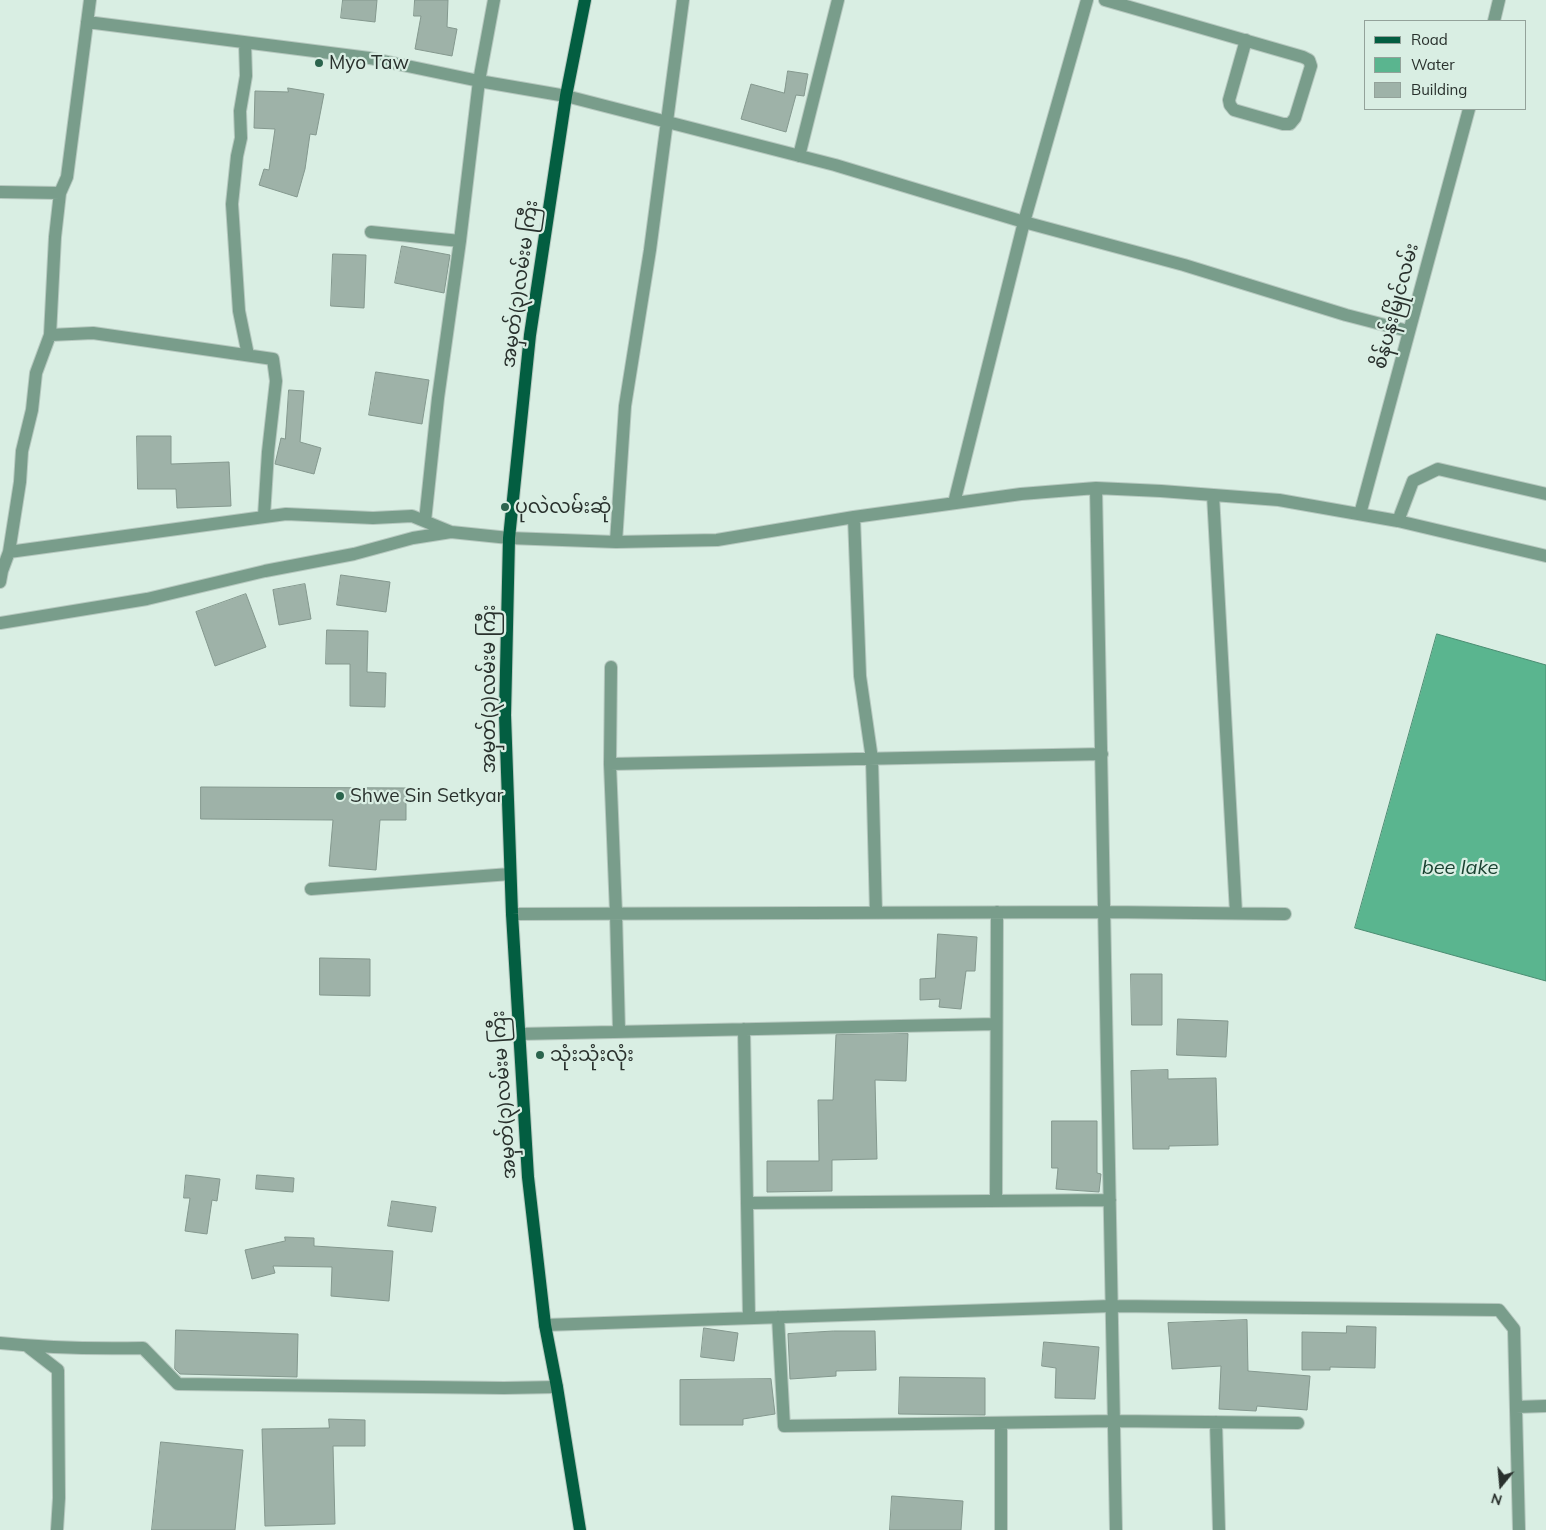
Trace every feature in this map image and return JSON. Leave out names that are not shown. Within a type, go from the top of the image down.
[{"type":"main road","name":"အမှတ်(၃)လမ်းမ ကြီး","points":[[580,1530],[557,1386],[545,1325],[528,1177],[518,1034],[510,874],[505,716],[509,538],[530,336],[566,96],[585,0]]},
{"type":"street","points":[[0,582],[9,552],[20,482],[22,451],[32,410],[36,373],[50,335],[60,193],[67,177],[90,0]]},
{"type":"street","points":[[424,521],[438,398],[480,81],[494,0]]},
{"type":"street","points":[[616,542],[625,406],[650,250],[683,0]]},
{"type":"street","points":[[799,156],[838,0]]},
{"type":"street","points":[[954,503],[1024,222],[1087,0]]},
{"type":"street","points":[[1105,0],[1246,40],[1309,60],[1311,66],[1295,118],[1290,124],[1283,124],[1234,110],[1230,105],[1229,100],[1246,40]]},
{"type":"street","points":[[1494,20],[1499,0]]},
{"type":"street","points":[[87,22],[369,58],[480,81],[566,96],[799,156],[1024,222],[1184,265],[1346,315],[1408,331]]},
{"type":"street","points":[[245,43],[246,76],[240,111],[241,138],[237,156],[232,204],[239,311],[248,355]]},
{"type":"street","name":"စိန်ပန်းမြိုင်လမ်း","points":[[1360,514],[1408,331],[1470,110]]},
{"type":"street","points":[[0,192],[60,193]]},
{"type":"street","points":[[371,232],[460,241]]},
{"type":"street","points":[[50,335],[93,333],[273,359],[276,381],[268,452],[264,516]]},
{"type":"street","points":[[1398,521],[1413,481],[1438,469],[1546,494]]},
{"type":"street","points":[[1096,488],[1116,1530]]},
{"type":"street","points":[[0,623],[147,599],[265,571],[354,554],[413,538],[451,532],[509,538],[616,542],[717,540],[854,517],[954,503],[1021,494],[1096,488],[1279,500],[1398,521],[1546,556]]},
{"type":"street","points":[[1213,495],[1236,913]]},
{"type":"street","points":[[9,552],[286,514],[373,518],[412,516],[451,532]]},
{"type":"street","points":[[854,517],[860,676],[872,758],[876,913]]},
{"type":"street","points":[[611,667],[610,764],[619,1031]]},
{"type":"street","points":[[610,764],[1102,754]]},
{"type":"street","points":[[311,889],[510,874]]},
{"type":"street","points":[[996,1201],[997,912]]},
{"type":"street","points":[[512,914],[1105,912],[1285,914]]},
{"type":"street","points":[[518,1034],[996,1024]]},
{"type":"street","points":[[744,1029],[749,1318]]},
{"type":"street","points":[[747,1204],[1110,1200]]},
{"type":"street","points":[[545,1325],[1112,1306],[1499,1310],[1514,1328],[1519,1530]]},
{"type":"street","points":[[778,1317],[784,1426],[1114,1421],[1298,1423]]},
{"type":"street","points":[[0,1343],[103,1349],[144,1348],[178,1384],[504,1388],[557,1386]]},
{"type":"street","points":[[27,1346],[58,1370],[59,1498],[57,1530]]},
{"type":"street","points":[[1516,1407],[1546,1406]]},
{"type":"street","points":[[1216,1422],[1219,1530]]},
{"type":"street","points":[[1001,1423],[1001,1530]]},
{"type":"water","name":"bee lake","points":[[1437,634],[1546,665],[1546,981],[1355,928]]},
{"type":"building","points":[[343,0],[377,0],[375,22],[341,18]]},
{"type":"building","points":[[415,0],[448,0],[447,27],[457,29],[452,56],[415,49],[421,16],[414,16]]},
{"type":"building","points":[[788,71],[808,74],[804,96],[796,95],[786,132],[741,119],[751,84],[784,93]]},
{"type":"building","points":[[288,88],[324,94],[316,135],[310,134],[305,169],[297,197],[259,185],[264,169],[269,170],[275,129],[254,128],[255,91],[288,92]]},
{"type":"building","points":[[402,246],[450,255],[444,293],[395,283]]},
{"type":"building","points":[[333,254],[366,255],[364,308],[331,306]]},
{"type":"building","points":[[376,372],[429,380],[422,424],[369,415]]},
{"type":"building","points":[[289,390],[304,391],[300,442],[321,448],[314,474],[275,464],[281,438],[285,439]]},
{"type":"building","points":[[137,436],[171,436],[171,464],[229,462],[231,506],[177,508],[176,489],[138,489]]},
{"type":"building","points":[[341,575],[390,582],[386,612],[337,605]]},
{"type":"building","points":[[305,584],[311,619],[279,625],[273,590]]},
{"type":"building","points":[[246,594],[266,647],[215,666],[196,612]]},
{"type":"building","points":[[327,630],[368,631],[367,672],[386,673],[385,707],[350,706],[350,664],[326,664]]},
{"type":"building","points":[[201,787],[406,788],[406,820],[380,820],[376,870],[329,866],[333,820],[201,819]]},
{"type":"building","points":[[938,934],[977,937],[975,971],[966,971],[961,1009],[939,1007],[940,999],[920,1000],[920,979],[935,978]]},
{"type":"building","points":[[320,958],[370,959],[370,996],[320,995]]},
{"type":"building","points":[[1131,974],[1162,974],[1162,1025],[1132,1025]]},
{"type":"building","points":[[1178,1019],[1228,1021],[1226,1057],[1177,1055]]},
{"type":"building","points":[[908,1034],[906,1081],[875,1080],[877,1159],[832,1160],[832,1191],[767,1192],[767,1161],[819,1161],[818,1100],[833,1100],[836,1035]]},
{"type":"building","points":[[1168,1070],[1168,1079],[1216,1078],[1218,1145],[1169,1146],[1169,1149],[1133,1149],[1131,1071]]},
{"type":"building","points":[[1052,1121],[1097,1121],[1097,1173],[1101,1174],[1099,1192],[1056,1189],[1058,1168],[1052,1168]]},
{"type":"building","points":[[186,1175],[220,1179],[217,1201],[212,1200],[207,1234],[185,1231],[190,1198],[184,1198]]},
{"type":"building","points":[[257,1175],[294,1178],[293,1192],[256,1189]]},
{"type":"building","points":[[392,1201],[436,1207],[432,1232],[388,1226]]},
{"type":"building","points":[[285,1237],[314,1238],[314,1246],[393,1251],[389,1301],[331,1296],[332,1267],[273,1266],[275,1273],[252,1279],[245,1250],[285,1241]]},
{"type":"building","points":[[1247,1320],[1248,1371],[1310,1376],[1307,1410],[1257,1406],[1256,1411],[1219,1409],[1221,1366],[1172,1369],[1168,1323]]},
{"type":"building","points":[[1347,1326],[1376,1327],[1375,1368],[1330,1367],[1330,1370],[1302,1370],[1302,1332],[1346,1333]]},
{"type":"building","points":[[704,1328],[738,1333],[734,1361],[701,1357]]},
{"type":"building","points":[[176,1330],[298,1334],[297,1377],[180,1374],[175,1369]]},
{"type":"building","points":[[875,1331],[876,1370],[836,1371],[836,1376],[790,1379],[788,1334]]},
{"type":"building","points":[[1044,1342],[1099,1347],[1095,1399],[1055,1398],[1056,1368],[1042,1366]]},
{"type":"building","points":[[900,1377],[985,1378],[985,1415],[899,1414]]},
{"type":"building","points":[[771,1379],[775,1414],[743,1419],[743,1425],[680,1425],[680,1380]]},
{"type":"building","points":[[329,1419],[365,1420],[365,1446],[333,1446],[335,1524],[265,1526],[262,1429],[329,1428]]},
{"type":"building","points":[[161,1442],[243,1450],[235,1530],[152,1530]]},
{"type":"building","points":[[892,1496],[963,1501],[961,1530],[890,1530]]},
{"type":"place","name":"Myo Taw","points":[[319,63]]},
{"type":"place","name":"ပုလဲလမ်းဆုံ","points":[[505,507]]},
{"type":"place","name":"Shwe Sin Setkyar","points":[[340,796]]},
{"type":"place","name":"သုံးသုံးလုံး","points":[[540,1055]]}]
